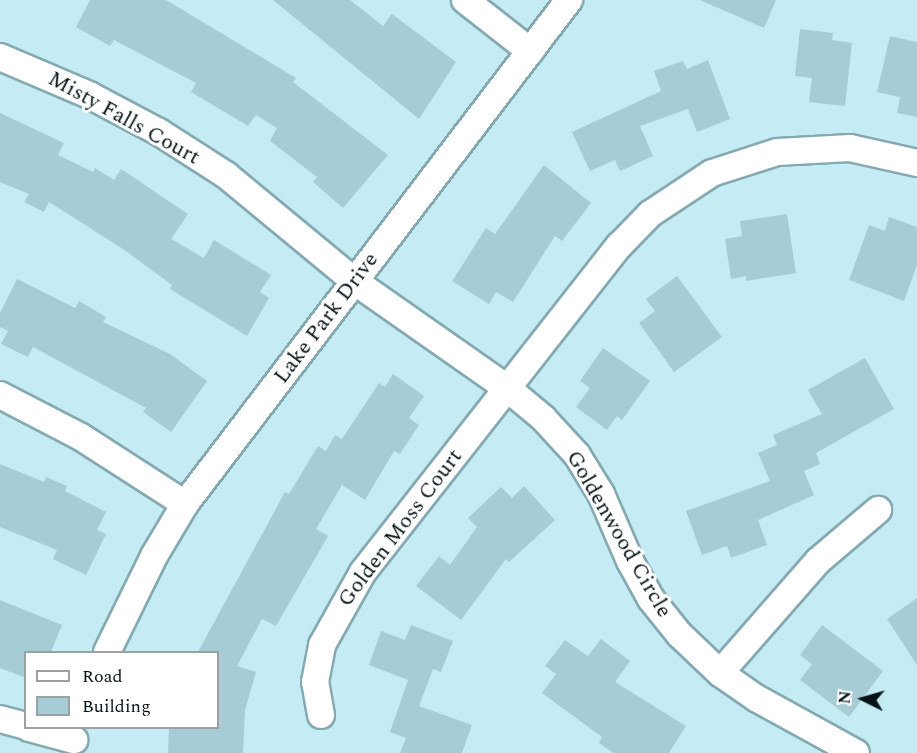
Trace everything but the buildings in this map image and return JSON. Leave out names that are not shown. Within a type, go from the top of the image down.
[{"type":"street","points":[[465,0],[530,51]]},
{"type":"street","name":"Lake Park Drive","points":[[107,651],[139,584],[185,504],[569,0]]},
{"type":"street","name":"Misty Falls Court","points":[[0,57],[18,62],[159,132],[226,175],[354,281]]},
{"type":"street","points":[[507,388],[619,246],[650,214],[712,173],[777,152],[809,148],[850,148],[917,163]]},
{"type":"street","name":"Goldenwood Circle","points":[[354,281],[507,388],[543,418],[577,455],[601,494],[630,561],[651,598],[679,634],[720,673],[756,698],[856,753]]},
{"type":"street","name":"Golden Moss Court","points":[[321,715],[315,682],[322,645],[339,608],[363,572],[507,388]]},
{"type":"street","points":[[0,395],[81,437],[185,504]]},
{"type":"street","points":[[720,673],[818,561],[878,510]]},
{"type":"street","points":[[0,719],[24,726]]},
{"type":"street","points":[[34,729],[75,740]]}]
